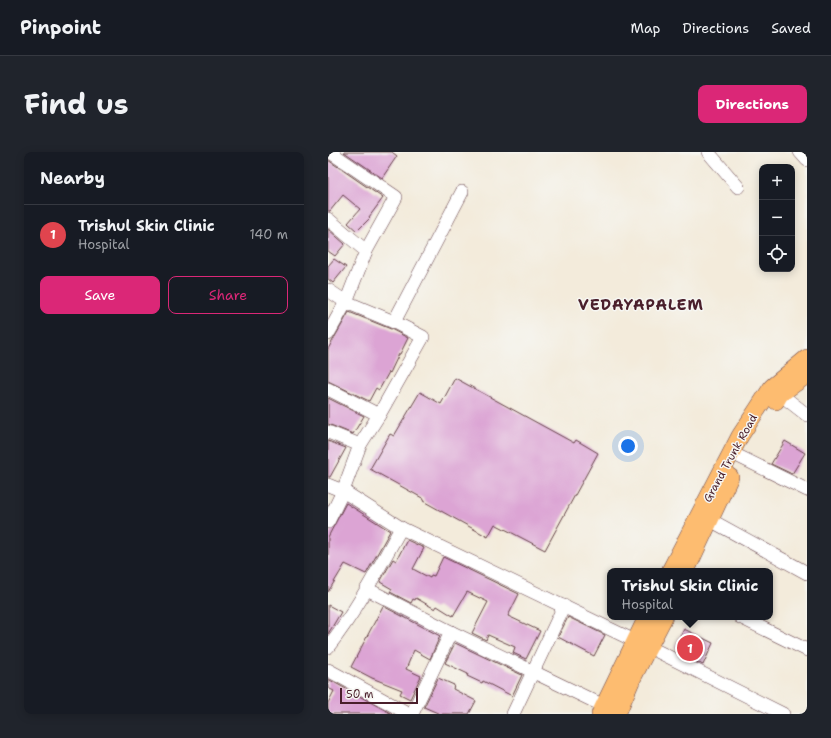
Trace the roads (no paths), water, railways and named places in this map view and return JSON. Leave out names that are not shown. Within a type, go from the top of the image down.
[{"type":"main road","name":"Grand Trunk Road","points":[[672,568],[705,517],[740,436],[772,387],[807,358]]},
{"type":"main road","points":[[687,568],[705,517],[740,457],[780,394],[807,375]]},
{"type":"main road","points":[[612,712],[632,679],[642,644],[646,620]]},
{"type":"main road","points":[[642,644],[662,620]]},
{"type":"street","points":[[328,334],[346,302],[366,251],[396,197],[330,152]]},
{"type":"street","points":[[708,152],[738,187]]},
{"type":"street","points":[[800,152],[807,160]]},
{"type":"street","points":[[394,322],[462,192]]},
{"type":"street","points":[[328,219],[366,251]]},
{"type":"street","points":[[328,290],[346,302],[423,336],[379,415],[360,445],[343,491],[328,522]]},
{"type":"street","points":[[328,389],[379,415]]},
{"type":"street","points":[[780,394],[807,415]]},
{"type":"street","points":[[328,432],[360,445]]},
{"type":"street","points":[[740,457],[807,490]]},
{"type":"street","points":[[328,485],[343,491],[401,528],[564,606],[783,714]]},
{"type":"street","points":[[705,517],[807,573]]},
{"type":"street","points":[[328,647],[343,628],[367,589],[401,528]]},
{"type":"street","points":[[367,589],[612,712]]},
{"type":"street","points":[[513,714],[564,606]]},
{"type":"street","points":[[746,620],[807,650]]},
{"type":"street","points":[[328,670],[410,714],[450,632]]},
{"type":"place","name":"Trishul Skin Clinic","points":[[690,648]]},
{"type":"district","name":"VEDAYAPALEM","points":[[641,305]]}]
